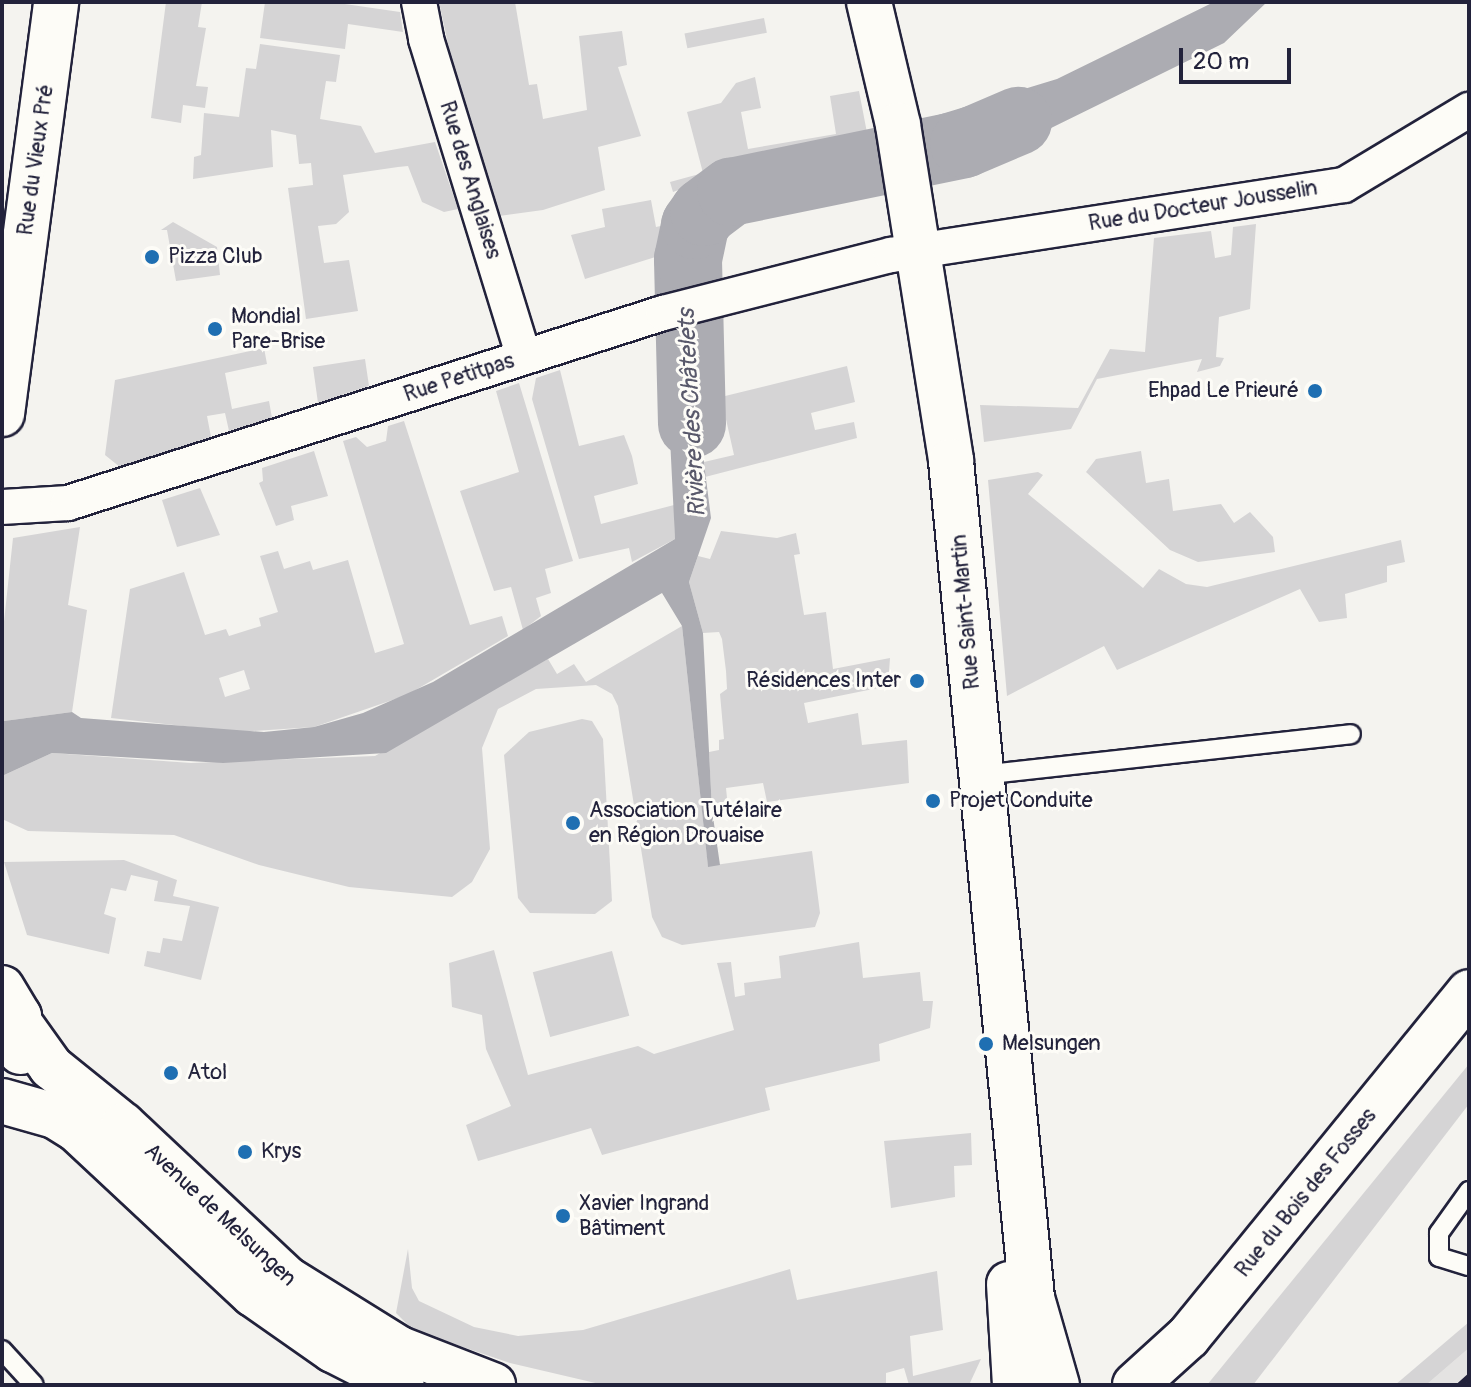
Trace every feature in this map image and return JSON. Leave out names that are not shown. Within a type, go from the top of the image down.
[{"type":"main road","name":"Rue du Vieux Pré","points":[[2,414],[56,2]]},
{"type":"main road","name":"Rue Saint-Martin","points":[[869,2],[898,125],[951,461],[1035,1316],[1057,1385]]},
{"type":"main road","name":"Rue du Bois des Fosses","points":[[1135,1385],[1188,1337],[1469,992]]},
{"type":"main road","points":[[2,1085],[19,1057],[12,1006]]},
{"type":"main road","name":"Avenue de Melsungen","points":[[12,1006],[51,1067],[123,1125],[287,1279],[400,1349],[493,1385]]},
{"type":"main road","name":"Rue du Bois des Fosses","points":[[1176,1385],[1469,1022]]},
{"type":"main road","name":"Avenue de Melsungen","points":[[2,1101],[55,1116],[77,1130],[253,1294],[333,1350],[402,1385]]},
{"type":"main road","name":"Rue Saint-Martin","points":[[1015,1385],[1008,1298],[1025,1228]]},
{"type":"street","name":"Rue des Anglaises","points":[[419,2],[524,357]]},
{"type":"street","name":"Rue du Docteur Jousselin","points":[[919,249],[1344,185],[1469,110]]},
{"type":"street","name":"Rue Petitpas","points":[[2,507],[68,503],[663,313],[919,249]]},
{"type":"lane","points":[[981,775],[1351,734]]},
{"type":"lane","points":[[1469,1191],[1439,1233],[1439,1257],[1469,1266]]},
{"type":"lane","points":[[2,1350],[34,1385]]},
{"type":"shaded area","points":[[166,2],[202,2],[198,27],[206,28],[196,86],[208,87],[205,108],[183,105],[181,123],[151,118]]},
{"type":"shaded area","points":[[265,2],[331,2],[400,12],[403,32],[348,24],[345,49],[260,38]]},
{"type":"shaded area","points":[[439,2],[515,2],[529,85],[537,84],[543,119],[587,110],[579,36],[622,31],[627,65],[618,67],[641,136],[598,147],[605,190],[543,210],[499,216],[460,99]]},
{"type":"shaded area","points":[[764,18],[767,33],[687,48],[684,33]]},
{"type":"shaded area","points":[[260,44],[340,55],[336,82],[326,81],[320,119],[361,126],[375,153],[435,142],[458,209],[444,212],[422,202],[408,166],[398,167],[343,175],[349,212],[336,224],[318,226],[324,263],[349,260],[358,311],[306,319],[288,188],[313,185],[311,163],[299,164],[296,135],[271,130],[273,167],[193,179],[194,157],[201,155],[204,113],[239,117],[246,68],[256,69]]},
{"type":"shaded area","points":[[755,77],[761,108],[741,112],[748,149],[836,134],[830,96],[859,91],[868,138],[763,159],[673,192],[670,182],[703,173],[687,112],[721,103],[736,83]]},
{"type":"shaded area","points":[[651,200],[656,227],[665,225],[665,254],[585,279],[571,235],[605,227],[602,209]]},
{"type":"shaded area","points":[[173,222],[217,247],[220,275],[176,281],[167,230],[161,230]]},
{"type":"shaded area","points":[[1256,224],[1250,309],[1219,317],[1216,357],[1224,358],[1220,366],[1197,372],[1202,359],[1097,379],[1071,429],[984,442],[980,405],[1078,408],[1110,349],[1145,352],[1154,238],[1211,231],[1215,258],[1231,255],[1233,227]]},
{"type":"shaded area","points":[[264,348],[267,364],[225,373],[232,409],[269,401],[272,418],[229,431],[225,413],[207,416],[211,437],[120,467],[105,455],[115,380]]},
{"type":"shaded area","points":[[365,359],[369,386],[318,403],[313,367]]},
{"type":"shaded area","points":[[847,366],[855,402],[811,413],[815,430],[854,422],[857,438],[705,477],[704,462],[734,455],[721,397]]},
{"type":"shaded area","points":[[560,370],[579,446],[624,435],[632,456],[638,484],[594,496],[601,524],[674,505],[675,539],[632,562],[629,548],[579,559],[532,399],[536,378]]},
{"type":"shaded area","points":[[519,383],[573,561],[545,569],[551,593],[536,598],[541,616],[523,630],[511,587],[494,591],[460,491],[519,472],[496,391]]},
{"type":"shaded area","points":[[404,421],[470,625],[502,616],[508,636],[407,695],[314,727],[237,732],[111,718],[130,589],[184,572],[205,635],[226,629],[229,636],[261,626],[259,618],[278,612],[260,556],[278,551],[284,569],[310,561],[313,570],[348,560],[375,653],[404,644],[343,441],[356,437],[367,447],[386,441],[388,426]],"holes":[[[244,670],[250,689],[225,697],[219,678]]]},
{"type":"shaded area","points":[[314,451],[328,496],[291,506],[294,520],[276,526],[259,483],[263,481],[262,468]]},
{"type":"shaded area","points":[[1141,451],[1146,483],[1169,479],[1173,511],[1221,504],[1234,523],[1250,512],[1273,537],[1275,552],[1198,562],[1170,550],[1086,472],[1096,459]]},
{"type":"shaded area","points":[[1038,472],[1043,475],[1028,494],[1143,588],[1159,569],[1186,584],[1207,587],[1401,540],[1405,562],[1387,566],[1387,582],[1345,594],[1347,618],[1319,622],[1300,589],[1117,670],[1104,646],[1007,696],[988,480]]},
{"type":"shaded area","points":[[200,488],[220,535],[177,547],[162,500]]},
{"type":"shaded area","points":[[80,527],[68,605],[87,610],[72,712],[4,721],[2,640],[13,538]]},
{"type":"shaded area","points":[[721,531],[777,538],[796,533],[800,554],[794,555],[804,615],[826,612],[833,669],[890,658],[888,686],[804,703],[808,723],[858,713],[862,745],[907,740],[909,783],[767,802],[763,783],[726,788],[728,808],[712,810],[709,752],[719,750],[719,740],[724,739],[720,694],[727,689],[726,671],[722,639],[719,632],[703,633],[689,582],[698,556],[710,559]]},
{"type":"shaded area","points":[[682,626],[708,866],[812,851],[820,913],[815,927],[682,945],[662,937],[652,917],[618,706],[612,694],[596,685],[536,689],[498,709],[482,748],[490,849],[472,882],[452,897],[349,887],[259,865],[174,835],[28,831],[2,819],[2,776],[52,753],[191,763],[375,756],[548,659],[557,674],[574,664],[586,682]]},
{"type":"shaded area","points":[[582,719],[592,721],[603,739],[612,901],[595,914],[530,913],[518,898],[504,755],[529,732]]},
{"type":"shaded area","points":[[124,860],[177,880],[173,896],[219,907],[201,980],[144,966],[147,951],[160,953],[163,938],[182,941],[190,906],[154,901],[158,881],[131,875],[126,891],[111,888],[104,914],[116,918],[109,954],[27,935],[4,862]]},
{"type":"shaded area","points":[[859,942],[863,978],[920,972],[923,1001],[933,1001],[930,1028],[879,1044],[880,1061],[765,1088],[770,1110],[602,1155],[591,1128],[478,1161],[466,1125],[511,1106],[486,1049],[482,1015],[452,1007],[449,963],[494,950],[528,1075],[638,1046],[654,1054],[734,1030],[717,963],[731,962],[735,997],[745,995],[744,983],[781,978],[779,956]]},
{"type":"shaded area","points":[[612,951],[629,1016],[550,1037],[533,972]]},
{"type":"shaded area","points":[[1469,1064],[1469,1104],[1253,1385],[1207,1385]]},
{"type":"shaded area","points":[[971,1133],[972,1165],[954,1166],[955,1197],[891,1208],[884,1141]]},
{"type":"shaded area","points":[[408,1249],[412,1288],[419,1301],[474,1327],[518,1336],[583,1330],[790,1269],[797,1300],[937,1271],[943,1330],[910,1336],[913,1376],[981,1359],[969,1385],[909,1385],[904,1368],[886,1373],[886,1384],[878,1385],[604,1385],[510,1363],[413,1330],[396,1313]]},
{"type":"shaded area","points":[[1469,1322],[1469,1348],[1426,1385],[1395,1385]]},
{"type":"shaded area","points":[[1469,1348],[1469,1385],[1426,1385]]},
{"type":"water","points":[[1214,2],[1267,2],[1224,43],[970,168],[937,177],[925,119],[1057,79]]},
{"type":"water","points":[[868,138],[877,187],[861,190],[859,184],[727,215],[710,235],[713,277],[664,291],[665,225],[680,208],[686,190],[763,159]]},
{"type":"water","points":[[701,328],[704,463],[711,518],[689,582],[703,633],[712,810],[720,865],[708,867],[682,626],[662,593],[386,753],[223,763],[52,753],[2,776],[4,721],[72,712],[81,718],[264,732],[314,727],[363,713],[433,682],[675,539],[665,337]]},
{"type":"waterway","name":"Rivière des Châtelets","points":[[692,424],[688,259],[695,225],[704,212],[731,192],[964,144],[1018,121]]},
{"type":"railway","points":[[1460,1385],[1469,1377]]},
{"type":"place","name":"Pizza Club","points":[[152,257]]},
{"type":"place","name":"Mondial Pare-Brise","points":[[215,329]]},
{"type":"place","name":"Ehpad Le Prieuré","points":[[1315,391]]},
{"type":"place","name":"Résidences Inter","points":[[917,681]]},
{"type":"place","name":"Projet Conduite","points":[[933,801]]},
{"type":"place","name":"Association Tutélaire en Région Drouaise","points":[[573,823]]},
{"type":"place","name":"Melsungen","points":[[986,1044]]},
{"type":"place","name":"Atol","points":[[171,1073]]},
{"type":"place","name":"Krys","points":[[245,1152]]},
{"type":"place","name":"Xavier Ingrand Bâtiment","points":[[563,1216]]}]
